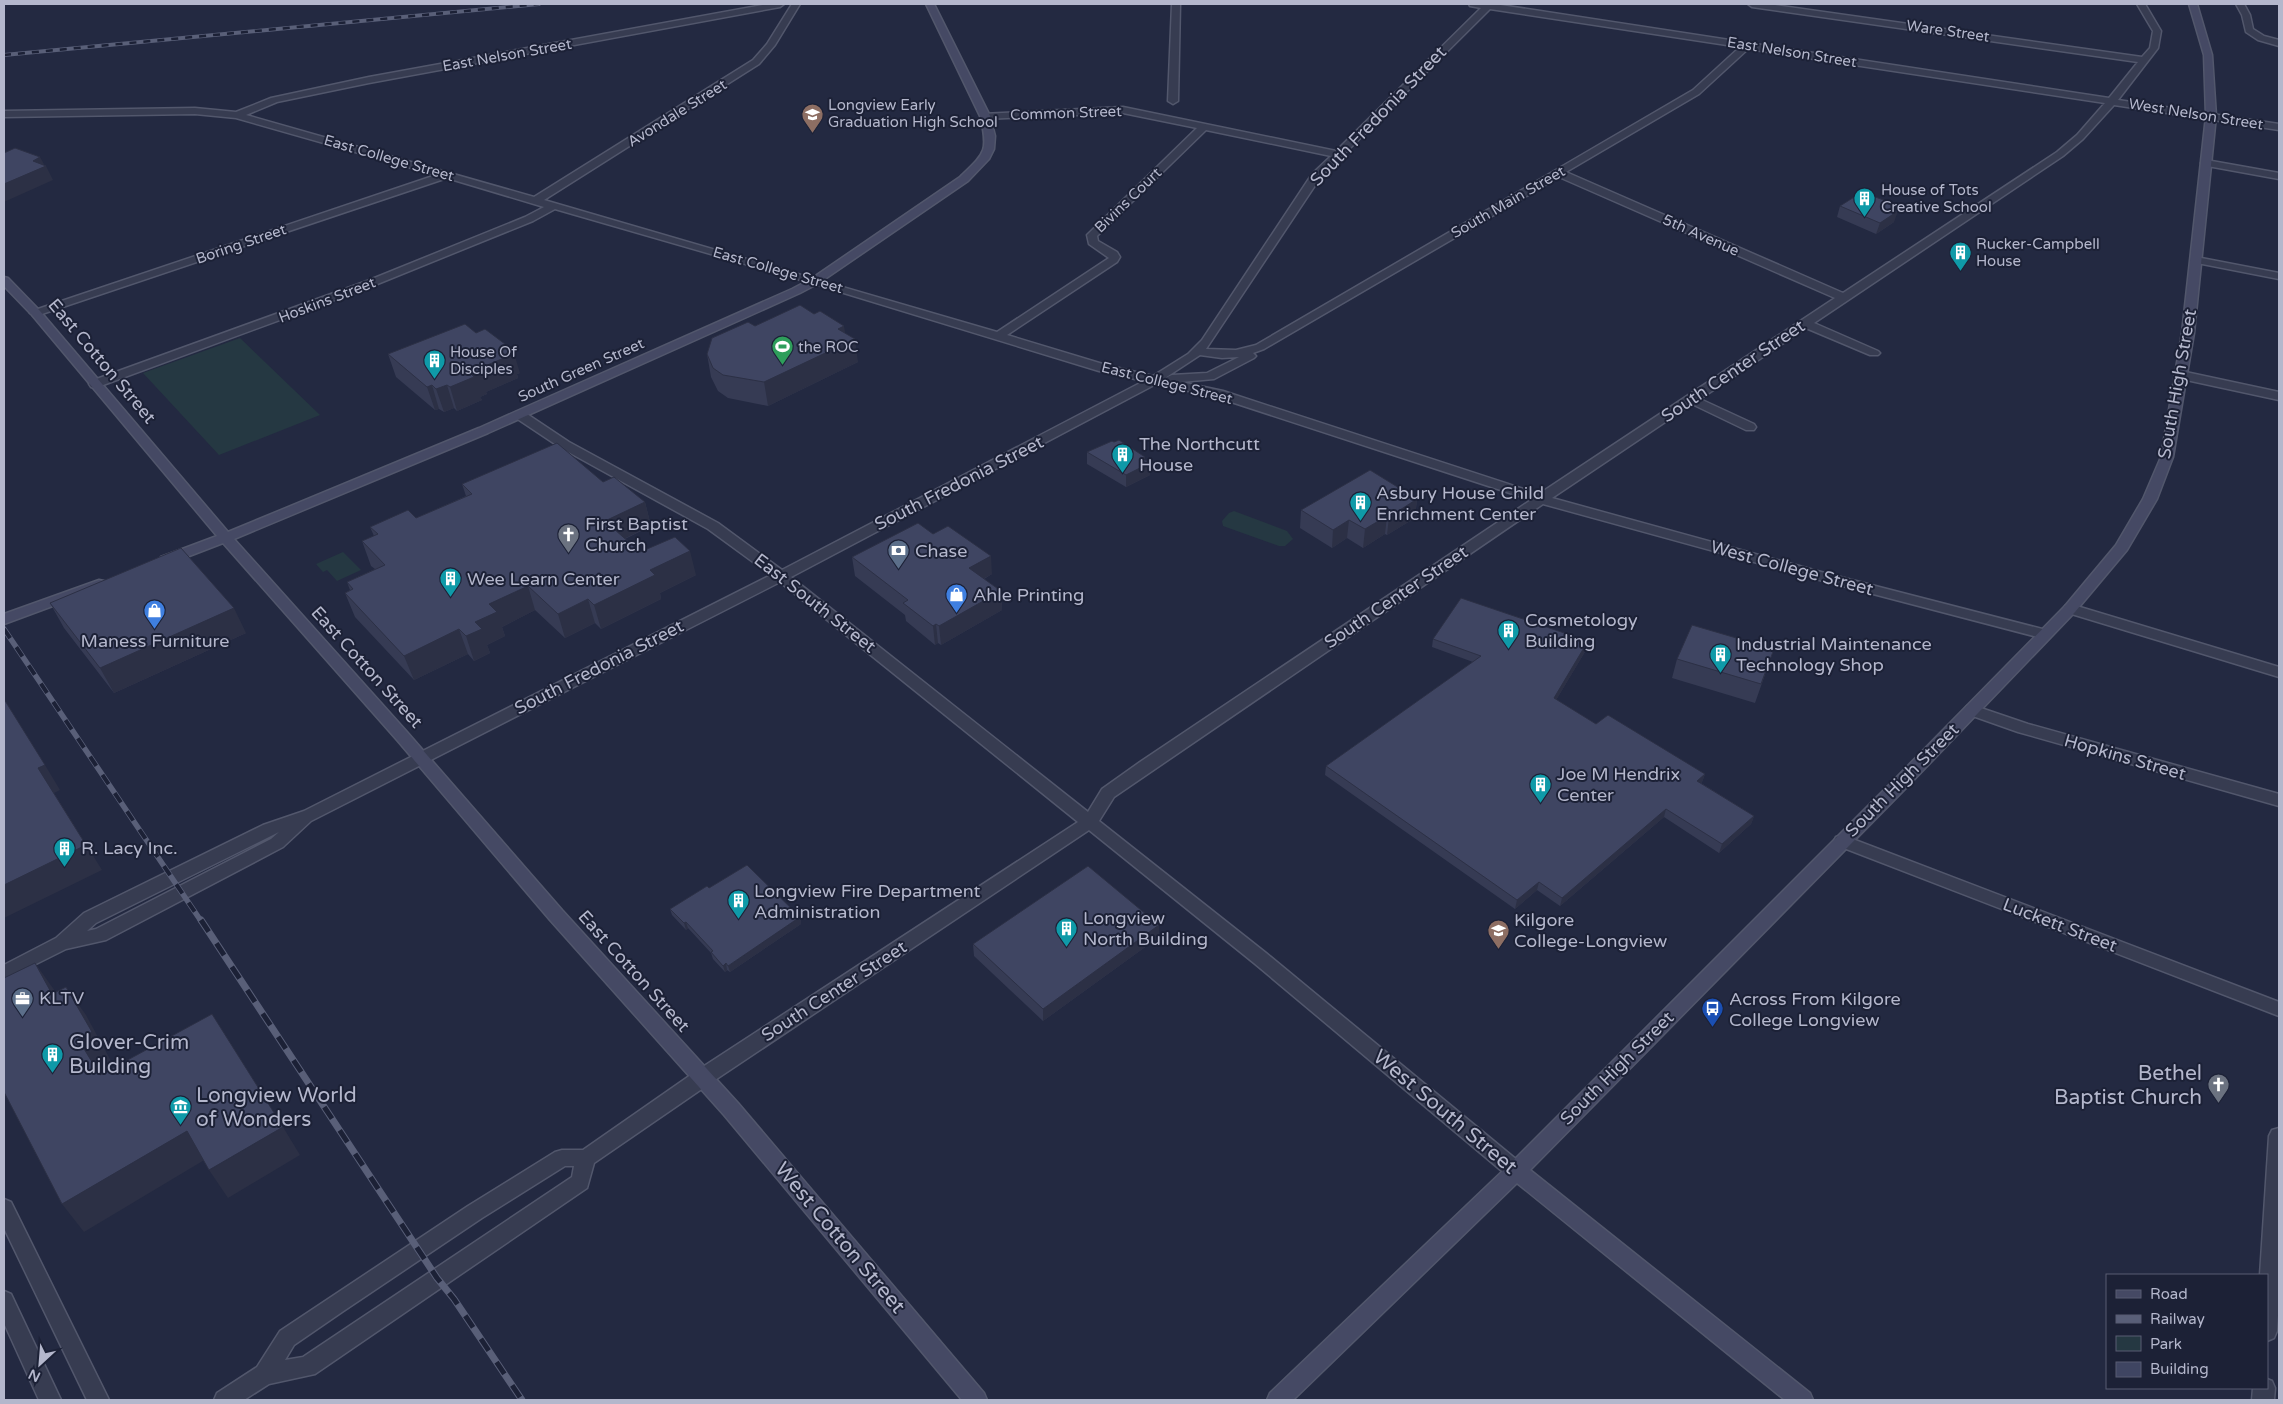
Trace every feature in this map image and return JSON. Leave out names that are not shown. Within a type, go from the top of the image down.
[{"type":"main road","name":"South Green Street","points":[[152,565],[390,471],[796,291],[815,281],[954,186],[977,168],[986,157],[989,149],[989,130],[985,116],[930,4]]},
{"type":"main road","name":"South High Street","points":[[1278,1400],[1516,1171],[1972,710],[2070,608],[2122,547],[2150,498],[2167,457],[2181,375],[2196,260],[2211,116],[2208,55],[2193,5]]},
{"type":"main road","name":"East Cotton Street","points":[[4,280],[36,313],[225,537],[556,915],[702,1078]]},
{"type":"main road","points":[[4,619],[112,579]]},
{"type":"main road","name":"West Cotton Street","points":[[702,1078],[976,1400]]},
{"type":"main road","name":"West South Street","points":[[1516,1171],[1802,1400]]},
{"type":"street","name":"East Nelson Street","points":[[237,115],[274,100],[350,84],[780,4]]},
{"type":"street","name":"Avondale Street","points":[[538,200],[756,62],[771,45],[796,4]]},
{"type":"street","points":[[1176,4],[1173,112],[1177,120]]},
{"type":"street","name":"East Nelson Street","points":[[1473,4],[2112,101]]},
{"type":"street","name":"Ware Street","points":[[1752,4],[2145,60]]},
{"type":"street","name":"South Center Street","points":[[586,1158],[702,1078],[1091,821],[1108,793],[1540,499],[2060,154],[2080,137],[2112,101],[2154,48],[2157,34],[2154,25],[2141,4]]},
{"type":"street","points":[[2240,4],[2246,15],[2248,29],[2256,35],[2279,43]]},
{"type":"street","name":"South Fredonia Street","points":[[62,943],[90,918],[269,829],[310,814],[781,576],[1155,380],[1198,351],[1213,333],[1311,183],[1336,154],[1489,5]]},
{"type":"street","name":"South Main Street","points":[[1198,351],[1230,356],[1260,347],[1696,92],[1710,81],[1746,45]]},
{"type":"street","points":[[1148,114],[1173,101]]},
{"type":"street","name":"West Nelson Street","points":[[2112,101],[2279,127]]},
{"type":"street","name":"Common Street","points":[[985,116],[1109,109],[1148,114],[1336,154]]},
{"type":"street","name":"East College Street","points":[[4,114],[178,111],[222,112],[237,115],[815,281],[1109,370],[1231,398],[1540,499]]},
{"type":"street","name":"Bivins Court","points":[[997,337],[1113,260],[1115,257],[1113,254],[1093,242],[1092,235],[1205,126]]},
{"type":"street","points":[[2206,163],[2279,176]]},
{"type":"street","name":"5th Avenue","points":[[1559,173],[1842,297]]},
{"type":"street","name":"Boring Street","points":[[36,313],[447,175]]},
{"type":"street","name":"Hoskins Street","points":[[95,384],[361,287],[529,220],[555,205]]},
{"type":"street","points":[[2196,260],[2279,276]]},
{"type":"street","points":[[1805,322],[1874,353]]},
{"type":"street","name":"South Main Street","points":[[1155,380],[1216,374],[1249,357],[1260,347]]},
{"type":"street","points":[[2181,375],[2279,396]]},
{"type":"street","points":[[1691,399],[1750,427]]},
{"type":"street","name":"East South Street","points":[[520,414],[565,444],[713,526],[781,576],[1091,821]]},
{"type":"street","name":"West College Street","points":[[1540,499],[1817,576],[2045,634]]},
{"type":"street","points":[[2070,608],[2279,672]]},
{"type":"street","name":"Hopkins Street","points":[[1972,710],[2023,728],[2279,800]]},
{"type":"street","name":"South Fredonia Street","points":[[62,943],[100,935],[277,843],[310,814]]},
{"type":"street","name":"West South Street","points":[[1091,821],[1260,958],[1516,1171]]},
{"type":"street","name":"Luckett Street","points":[[1842,841],[2279,1009]]},
{"type":"street","points":[[4,973],[62,943]]},
{"type":"street","points":[[2268,1314],[2278,1144]]},
{"type":"street","points":[[225,1400],[265,1374],[307,1368],[580,1182],[586,1158],[562,1158],[287,1338],[265,1374]]},
{"type":"street","points":[[4,1208],[98,1400]]},
{"type":"street","points":[[4,1301],[50,1400]]},
{"type":"green space","points":[[240,338],[320,415],[219,455],[143,373]]},
{"type":"green space","points":[[1234,511],[1287,531],[1293,539],[1285,546],[1279,546],[1223,526],[1222,521],[1229,513]]},
{"type":"green space","points":[[343,552],[361,570],[337,581],[327,570],[323,572],[316,564]]},
{"type":"building","points":[[15,148],[40,157],[33,161],[46,166],[4,184],[4,153]]},
{"type":"building","points":[[1862,192],[1897,205],[1892,208],[1898,211],[1880,223],[1840,206]]},
{"type":"building","points":[[800,305],[814,314],[820,311],[844,326],[838,329],[855,339],[764,382],[723,375],[713,368],[707,354],[712,338],[748,322],[755,326]]},
{"type":"building","points":[[465,324],[476,333],[485,329],[513,350],[507,352],[511,355],[478,369],[480,371],[471,374],[474,377],[450,387],[447,385],[436,389],[432,385],[427,387],[388,354]]},
{"type":"building","points":[[1119,440],[1145,457],[1142,458],[1150,463],[1126,475],[1087,452],[1112,441]]},
{"type":"building","points":[[557,443],[603,482],[614,477],[645,502],[605,521],[640,552],[675,537],[690,551],[650,570],[655,575],[594,605],[588,599],[558,614],[528,586],[489,604],[497,612],[475,622],[482,629],[466,636],[459,629],[404,656],[345,593],[353,589],[347,582],[385,565],[362,541],[378,534],[370,527],[408,510],[416,518],[472,494],[462,484]]},
{"type":"building","points":[[1370,470],[1417,499],[1389,517],[1387,516],[1365,529],[1349,520],[1333,530],[1301,510]]},
{"type":"building","points":[[918,523],[933,534],[948,526],[991,556],[969,568],[1001,591],[939,626],[936,624],[933,626],[903,603],[908,600],[852,557]]},
{"type":"building","name":"Maness Furniture","points":[[181,548],[234,608],[100,668],[50,603]]},
{"type":"building","name":"Joe M Hendrix Center","points":[[1461,598],[1588,641],[1554,698],[1596,724],[1608,715],[1705,774],[1697,781],[1754,816],[1722,844],[1666,809],[1562,898],[1539,882],[1517,900],[1326,766],[1481,656],[1433,639]]},
{"type":"building","points":[[1692,625],[1774,649],[1761,684],[1677,659]]},
{"type":"building","points":[[4,699],[45,765],[38,768],[86,845],[4,885]]},
{"type":"building","name":"Longview Fire Department Administration","points":[[747,865],[800,917],[728,966],[726,963],[723,966],[711,952],[713,951],[686,922],[684,923],[670,909],[707,886],[709,888]]},
{"type":"building","name":"Longview North Building","points":[[1088,866],[1159,925],[1043,1009],[973,944]]},
{"type":"building","points":[[35,963],[52,994],[66,987],[92,1032],[78,1039],[100,1075],[212,1014],[283,1127],[209,1170],[187,1131],[62,1204],[4,1092],[4,978]]},
{"type":"railway","points":[[4,55],[539,4]]},
{"type":"railway","points":[[4,629],[201,921]]},
{"type":"railway","points":[[201,920],[437,1278],[454,1299],[522,1400]]},
{"type":"place","name":"Longview Early Graduation High School","points":[[812,133]]},
{"type":"place","name":"House of Tots Creative School","points":[[1865,218]]},
{"type":"place","name":"Rucker-Campbell House","points":[[1960,272]]},
{"type":"place","name":"the ROC","points":[[782,366]]},
{"type":"place","name":"House Of Disciples","points":[[434,380]]},
{"type":"place","name":"The Northcutt House","points":[[1123,473]]},
{"type":"place","name":"Asbury House Child Enrichment Center","points":[[1360,522]]},
{"type":"place","name":"First Baptist Church","points":[[569,553]]},
{"type":"place","name":"Chase","points":[[899,570]]},
{"type":"place","name":"Wee Learn Center","points":[[451,598]]},
{"type":"place","name":"Ahle Printing","points":[[957,614]]},
{"type":"place","name":"Maness Furniture","points":[[155,630]]},
{"type":"place","name":"Cosmetology Building","points":[[1509,649]]},
{"type":"place","name":"Industrial Maintenance Technology Shop","points":[[1720,673]]},
{"type":"place","name":"Joe M Hendrix Center","points":[[1541,803]]},
{"type":"place","name":"R. Lacy Inc.","points":[[65,867]]},
{"type":"place","name":"Longview Fire Department Administration","points":[[738,920]]},
{"type":"place","name":"Longview North Building","points":[[1067,947]]},
{"type":"place","name":"Kilgore College-Longview","points":[[1498,949]]},
{"type":"place","name":"KLTV","points":[[23,1017]]},
{"type":"place","name":"Across From Kilgore College Longview","points":[[1713,1028]]},
{"type":"place","name":"Glover-Crim Building","points":[[53,1073]]},
{"type":"place","name":"Bethel Baptist Church","points":[[2218,1104]]},
{"type":"place","name":"Longview World of Wonders","points":[[180,1126]]}]
